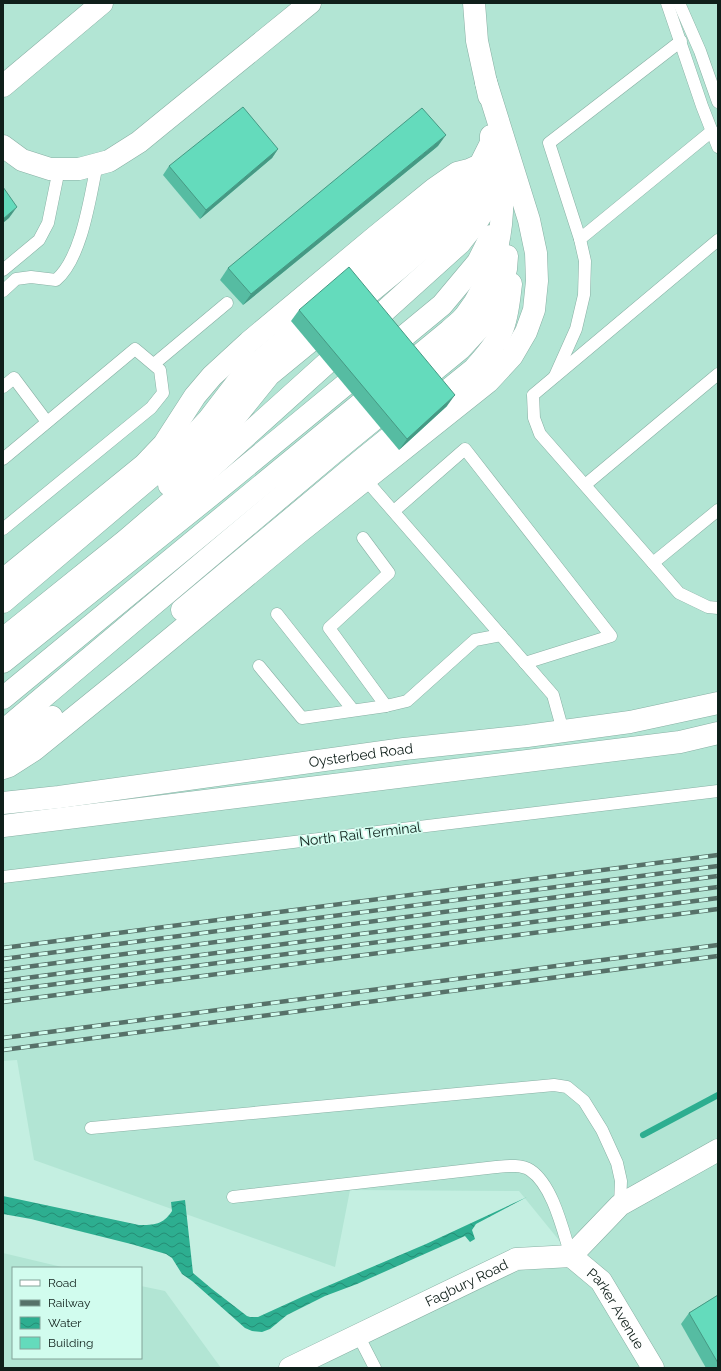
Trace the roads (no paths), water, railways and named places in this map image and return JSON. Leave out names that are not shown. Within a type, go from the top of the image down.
[{"type":"street","points":[[3,86],[102,3]]},
{"type":"street","points":[[3,146],[22,160],[50,169],[79,169],[109,161],[144,137],[310,3]]},
{"type":"street","points":[[3,662],[221,487],[442,305],[478,262],[490,237],[497,209],[498,197],[493,117],[477,41],[474,3]]},
{"type":"street","points":[[3,768],[9,766],[34,750],[488,382],[512,356],[526,332],[534,310],[537,281],[536,253],[530,226],[486,82]]},
{"type":"street","points":[[3,622],[182,474],[224,431],[270,375],[479,200],[489,182],[493,163],[493,117]]},
{"type":"street","points":[[3,749],[28,735],[60,711],[474,369],[489,352],[502,331],[509,304],[513,258],[494,146]]},
{"type":"street","points":[[3,580],[144,465],[164,444],[195,396],[212,376],[249,342],[434,189],[457,173],[480,165],[494,146]]},
{"type":"street","points":[[3,602],[154,476],[172,459],[209,418],[242,376],[372,266],[474,183],[484,171],[494,146]]},
{"type":"street","points":[[3,639],[125,541],[207,471],[460,243],[484,210],[493,188],[496,169],[494,146]]},
{"type":"street","points":[[3,698],[443,336],[464,316],[478,296],[490,273],[497,252],[502,221],[502,187]]},
{"type":"street","points":[[3,731],[333,452],[460,349],[483,324],[498,297],[506,269],[509,239]]},
{"type":"street","name":"Oysterbed Road","points":[[3,803],[59,797],[404,749],[630,722],[718,703]]},
{"type":"street","name":"Oysterbed Road","points":[[3,826],[680,742],[718,733]]},
{"type":"street","points":[[572,1256],[620,1205],[718,1150]]},
{"type":"street","name":"Fagbury Road","points":[[290,1368],[516,1259],[572,1256]]},
{"type":"street","name":"Parker Avenue","points":[[572,1256],[601,1281],[653,1368]]},
{"type":"lane","points":[[667,3],[718,148]]},
{"type":"lane","points":[[679,3],[700,51],[718,102]]},
{"type":"lane","points":[[553,378],[576,329],[584,295],[585,260],[580,239],[549,143],[681,41]]},
{"type":"lane","points":[[580,239],[712,131]]},
{"type":"lane","points":[[3,291],[16,278],[31,277],[56,280],[64,274],[73,260],[86,218],[97,164]]},
{"type":"lane","points":[[3,270],[39,240],[48,223],[59,169]]},
{"type":"lane","points":[[718,240],[533,395],[534,418],[540,434],[679,593],[708,607],[718,608]]},
{"type":"lane","points":[[154,364],[227,303]]},
{"type":"lane","points":[[3,459],[135,348],[160,370],[163,393],[151,408],[3,529]]},
{"type":"lane","points":[[585,485],[718,374]]},
{"type":"lane","points":[[3,387],[14,378],[47,422]]},
{"type":"lane","points":[[394,511],[465,449],[611,636],[525,662]]},
{"type":"lane","points":[[366,480],[553,694],[563,731]]},
{"type":"lane","points":[[653,563],[718,510]]},
{"type":"lane","points":[[363,538],[389,574],[329,628],[386,706]]},
{"type":"lane","points":[[277,614],[353,710]]},
{"type":"lane","points":[[260,666],[302,718],[386,706],[407,701],[475,640],[501,635]]},
{"type":"lane","name":"North Rail Terminal","points":[[3,878],[718,791]]},
{"type":"lane","points":[[91,1128],[554,1085],[567,1087],[584,1101],[602,1130],[617,1163],[621,1181],[620,1205]]},
{"type":"lane","points":[[233,1197],[516,1166],[529,1169],[541,1179],[550,1193],[572,1256]]},
{"type":"lane","points":[[358,1335],[375,1368]]},
{"type":"water","points":[[3,1196],[139,1225],[162,1222],[172,1211],[171,1202],[185,1200],[193,1273],[250,1317],[258,1317],[426,1244],[527,1197],[476,1224],[472,1230],[475,1239],[470,1242],[465,1236],[357,1284],[325,1296],[287,1315],[270,1329],[262,1332],[252,1331],[245,1328],[182,1274],[172,1258],[166,1254],[31,1219],[3,1214]]},
{"type":"waterway","points":[[643,1135],[718,1095]]},
{"type":"railway","points":[[3,948],[718,855]]},
{"type":"railway","points":[[3,959],[718,866]]},
{"type":"railway","points":[[3,970],[718,876]]},
{"type":"railway","points":[[3,981],[718,887]]},
{"type":"railway","points":[[3,991],[718,898]]},
{"type":"railway","points":[[3,1002],[718,909]]},
{"type":"railway","points":[[3,1038],[718,945]]},
{"type":"railway","points":[[3,1050],[718,956]]}]
